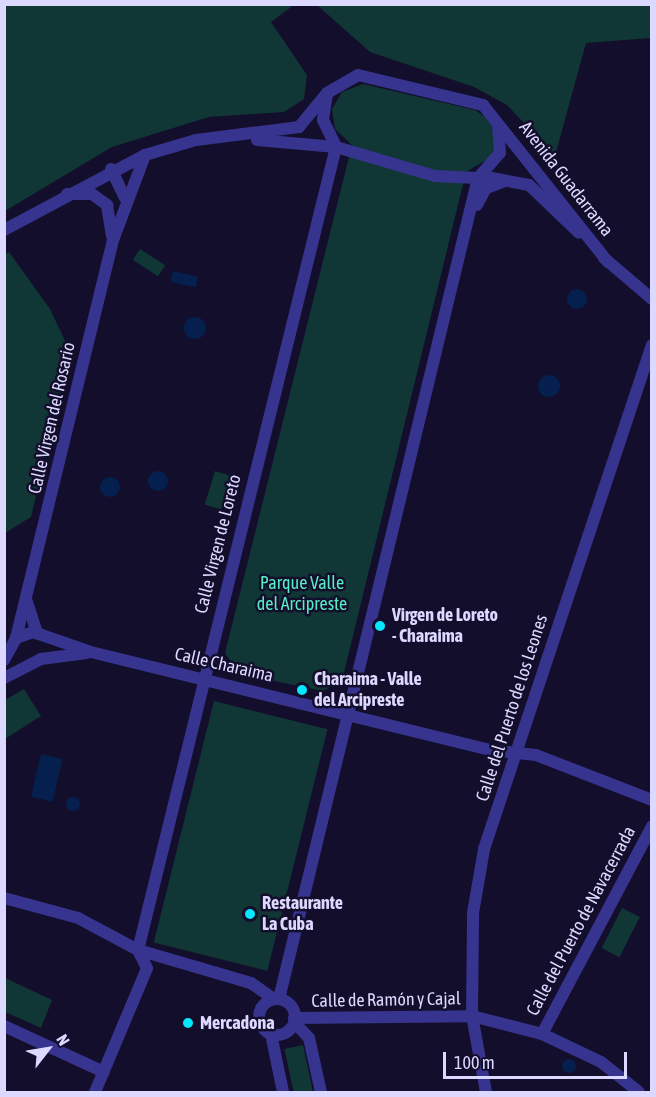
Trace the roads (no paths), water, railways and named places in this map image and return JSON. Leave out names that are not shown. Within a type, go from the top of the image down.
[{"type":"street","name":"Avenida Guadarrama","points":[[4,231],[111,169],[146,155],[196,140],[238,137],[299,127],[327,93],[358,75],[409,83],[483,105],[608,262]]},
{"type":"street","points":[[327,93],[323,120],[333,144]]},
{"type":"street","name":"Avenida Guadarrama","points":[[479,177],[500,153],[495,119]]},
{"type":"street","name":"Avenida Guadarrama","points":[[238,137],[333,144],[383,163],[435,176],[479,177],[530,185],[608,262],[651,299]]},
{"type":"street","name":"Calle Virgen de Loreto","points":[[138,950],[333,144]]},
{"type":"street","name":"Calle Virgen del Rosario","points":[[14,643],[27,600],[112,243],[125,198],[146,155]]},
{"type":"street","points":[[111,169],[125,198]]},
{"type":"street","points":[[259,1013],[277,999],[479,177]]},
{"type":"street","points":[[469,219],[486,188],[507,181]]},
{"type":"street","name":"Calle Virgen del Rosario","points":[[65,194],[92,194],[107,205],[112,243]]},
{"type":"street","name":"Calle del Puerto de los Leones","points":[[486,1092],[472,1016],[473,913],[484,849],[651,345]]},
{"type":"street","points":[[14,643],[18,660],[35,661],[45,648],[27,600]]},
{"type":"street","name":"Calle Charaima","points":[[14,643],[39,635],[92,652],[204,680],[516,753]]},
{"type":"street","points":[[4,660],[14,643]]},
{"type":"street","name":"Calle Charaima","points":[[4,678],[35,661],[92,652]]},
{"type":"street","points":[[516,753],[536,755],[651,800]]},
{"type":"street","name":"Calle del Puerto de Navacerrada","points":[[542,1034],[651,826]]},
{"type":"street","points":[[4,898],[78,918],[138,950],[251,983],[291,1005],[294,1020],[309,1038],[321,1092]]},
{"type":"street","points":[[95,1092],[147,968],[138,950]]},
{"type":"street","points":[[251,983],[263,1028],[271,1034],[285,1033],[294,1020]]},
{"type":"street","name":"Calle de Ramón y Cajal","points":[[294,1020],[472,1016],[542,1034],[601,1062],[639,1092]]},
{"type":"street","points":[[4,1026],[104,1072]]},
{"type":"street","points":[[271,1034],[283,1092]]},
{"type":"water","points":[[173,271],[198,277],[196,288],[171,282]]},
{"type":"water","points":[[573,289],[581,289],[587,295],[587,303],[581,309],[573,309],[567,303],[567,295]]},
{"type":"water","points":[[195,317],[205,324],[206,328],[199,338],[195,339],[185,332],[184,328],[191,318]]},
{"type":"water","points":[[549,375],[559,382],[560,386],[553,396],[549,397],[539,390],[538,386],[545,376]]},
{"type":"water","points":[[158,471],[165,474],[168,481],[165,488],[158,491],[151,488],[148,481],[151,474]]},
{"type":"water","points":[[106,477],[114,477],[120,483],[120,491],[114,497],[106,497],[100,491],[100,483]]},
{"type":"water","points":[[41,754],[62,759],[53,802],[31,797]]},
{"type":"water","points":[[73,797],[78,799],[80,804],[78,809],[73,811],[68,809],[66,804],[68,799]]},
{"type":"water","points":[[566,1059],[572,1059],[576,1066],[572,1073],[566,1073],[562,1069],[562,1063]]},
{"type":"place","name":"Virgen de Loreto - Charaima","points":[[380,626]]},
{"type":"place","name":"Charaima - Valle del Arcipreste","points":[[302,690]]},
{"type":"place","name":"Restaurante La Cuba","points":[[250,914]]},
{"type":"place","name":"Mercadona","points":[[188,1023]]},
{"type":"park label","name":"Parque Valle del Arcipreste","points":[[302,594]]}]
